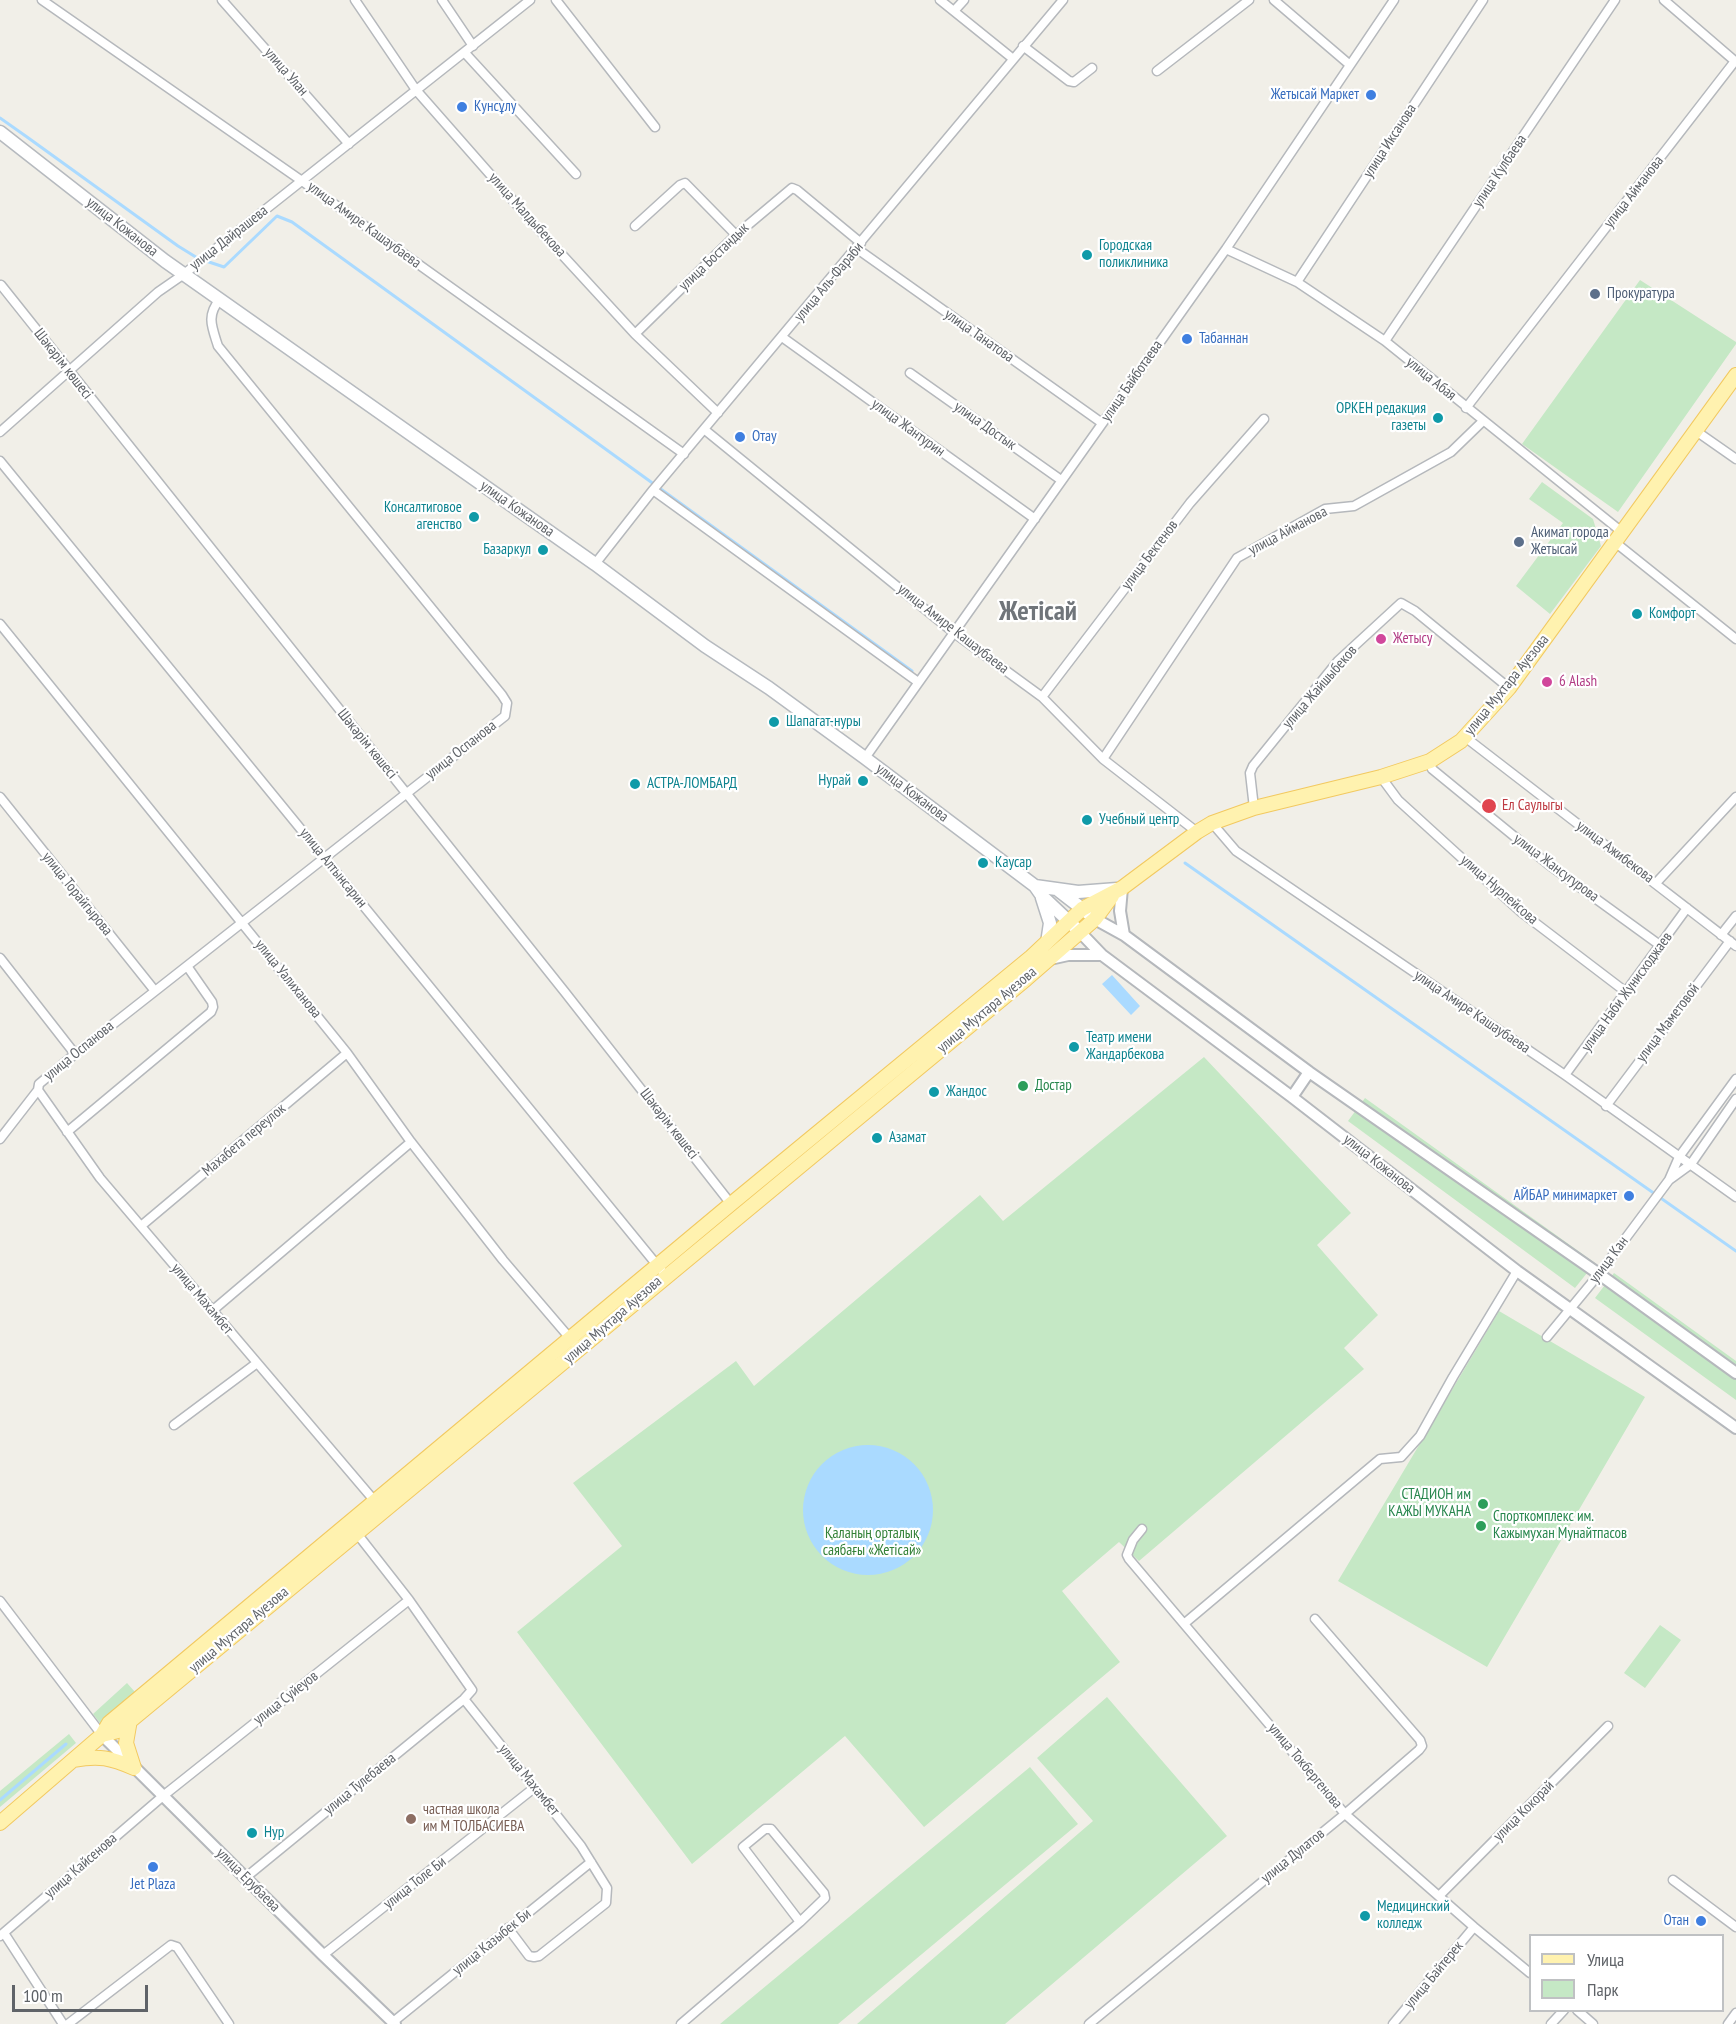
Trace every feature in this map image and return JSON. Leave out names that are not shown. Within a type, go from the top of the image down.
[{"type":"main road","name":"улица Кожанова","points":[[0,132],[184,274],[865,758],[1038,891],[1079,931]]},
{"type":"main road","name":"улица Мухтара Ауезова","points":[[662,1271],[731,1204],[864,1097],[1047,943],[1082,909],[1118,891],[1197,832],[1212,823],[1254,808],[1381,777],[1430,760],[1465,737],[1509,687],[1736,375]]},
{"type":"main road","name":"улица Кожанова","points":[[1038,891],[1057,889],[1078,892],[1118,891]]},
{"type":"main road","points":[[1057,889],[1095,919]]},
{"type":"main road","points":[[1038,891],[1050,923],[1047,943]]},
{"type":"main road","name":"улица Мухтара Ауезова","points":[[102,1735],[118,1731],[379,1506],[662,1271],[1017,986],[1095,919],[1118,891]]},
{"type":"main road","name":"улица Мухтара Ауезова","points":[[0,1823],[102,1735],[109,1723],[353,1528]]},
{"type":"main road","points":[[130,1720],[126,1743],[134,1768]]},
{"type":"main road","points":[[72,1760],[98,1756],[117,1760],[134,1768]]},
{"type":"street","name":"улица Амире Кашаубаева","points":[[42,0],[302,181],[684,454]]},
{"type":"street","name":"улица Улан","points":[[222,0],[349,144]]},
{"type":"street","name":"улица Малдыбекова","points":[[355,0],[416,90],[532,222],[635,334],[718,413]]},
{"type":"street","points":[[442,0],[473,46]]},
{"type":"street","name":"улица Дайрашева","points":[[0,432],[158,292],[184,274],[530,0]]},
{"type":"street","points":[[556,0],[655,127]]},
{"type":"street","points":[[940,0],[1012,58]]},
{"type":"street","points":[[954,11],[963,0]]},
{"type":"street","name":"улица Аль-Фараби","points":[[595,564],[653,490],[859,246],[1012,58],[1063,0]]},
{"type":"street","points":[[1156,71],[1249,0]]},
{"type":"street","points":[[1274,0],[1350,65]]},
{"type":"street","name":"улица Байботаева","points":[[865,758],[1226,249],[1394,0]]},
{"type":"street","name":"улица Иксанова","points":[[1297,282],[1483,0]]},
{"type":"street","name":"улица Кулбаева","points":[[1385,341],[1615,0]]},
{"type":"street","points":[[1664,0],[1736,61]]},
{"type":"street","points":[[1023,46],[1069,81],[1078,80],[1092,68]]},
{"type":"street","points":[[465,53],[576,174]]},
{"type":"street","name":"улица Айманова","points":[[1466,408],[1736,61]]},
{"type":"street","points":[[635,226],[685,183],[736,234]]},
{"type":"street","name":"улица Бостандык","points":[[635,334],[736,234],[792,188],[797,190]]},
{"type":"street","name":"улица Танатова","points":[[797,190],[859,246],[1102,423]]},
{"type":"street","name":"улица Абая","points":[[1226,249],[1297,282],[1385,341],[1619,537],[1736,639]]},
{"type":"street","name":"Шәкәрім көшесі","points":[[1,285],[731,1204]]},
{"type":"street","name":"улица Оспанова","points":[[0,1139],[38,1090],[39,1084],[241,922],[505,716],[507,703],[218,346],[211,324],[211,311],[220,299]]},
{"type":"street","name":"улица Жантурин","points":[[782,337],[1035,519]]},
{"type":"street","name":"улица Достык","points":[[910,373],[1061,480]]},
{"type":"street","name":"улица Бектенов","points":[[1042,697],[1190,503],[1264,419]]},
{"type":"street","name":"улица Айманова","points":[[1103,759],[1237,558],[1325,509],[1354,506],[1443,457],[1468,437],[1482,421]]},
{"type":"street","name":"улица Амире Кашаубаева","points":[[705,430],[953,632],[1042,697],[1103,759],[1197,832]]},
{"type":"street","points":[[1696,431],[1736,459]]},
{"type":"street","name":"улица Алтынсарин","points":[[0,461],[662,1271]]},
{"type":"street","points":[[653,490],[918,682]]},
{"type":"street","name":"улица Жайшыбеков","points":[[1254,808],[1250,773],[1253,766],[1338,661],[1401,603],[1416,610],[1509,687]]},
{"type":"street","name":"улица Уалиханова","points":[[0,624],[347,1053],[411,1142],[502,1260],[576,1344]]},
{"type":"street","name":"улица Ажибекова","points":[[1465,737],[1733,943]]},
{"type":"street","name":"улица Жансугурова","points":[[1430,760],[1431,769],[1548,864],[1661,946]]},
{"type":"street","name":"улица Нурпейсова","points":[[1381,777],[1398,800],[1521,912],[1626,992]]},
{"type":"street","name":"улица Торайгырова","points":[[0,797],[155,991]]},
{"type":"street","points":[[1656,883],[1736,797]]},
{"type":"street","name":"улица Амире Кашаубаева","points":[[1212,823],[1236,851],[1565,1076],[1736,1197]]},
{"type":"street","points":[[1118,891],[1124,935]]},
{"type":"street","name":"улица Наби Жунисходжаев","points":[[1565,1076],[1687,908]]},
{"type":"street","points":[[1721,935],[1736,916]]},
{"type":"street","points":[[1095,919],[1124,935],[1309,1072],[1599,1274],[1736,1373]]},
{"type":"street","name":"улица Кожанова","points":[[1079,931],[1102,955],[1292,1097],[1517,1271],[1736,1428]]},
{"type":"street","name":"улица Маметовой","points":[[1606,1106],[1733,943]]},
{"type":"street","points":[[1046,960],[1068,955],[1102,955]]},
{"type":"street","points":[[0,958],[75,1054]]},
{"type":"street","points":[[67,1132],[211,1012],[212,1002],[187,966]]},
{"type":"street","name":"Махабета переулок","points":[[141,1226],[347,1053]]},
{"type":"street","points":[[1292,1097],[1309,1072]]},
{"type":"street","name":"улица Кан","points":[[1547,1337],[1572,1309],[1669,1180],[1679,1158],[1736,1079]]},
{"type":"street","name":"улица Махамбет","points":[[38,1090],[100,1178],[379,1506]]},
{"type":"street","name":"улица Кан","points":[[1669,1180],[1690,1164],[1736,1099]]},
{"type":"street","points":[[212,1311],[411,1142]]},
{"type":"street","points":[[1185,1623],[1380,1459],[1401,1457],[1420,1436],[1517,1271]]},
{"type":"street","points":[[174,1425],[257,1363]]},
{"type":"street","points":[[353,1528],[409,1600]]},
{"type":"street","name":"улица Токбергенова","points":[[1142,1529],[1133,1540],[1127,1555],[1345,1814],[1529,1972]]},
{"type":"street","name":"улица Тулебаева","points":[[245,1878],[464,1699],[472,1690],[409,1600]]},
{"type":"street","name":"улица Суйеуов","points":[[162,1796],[409,1600]]},
{"type":"street","points":[[0,1601],[102,1735]]},
{"type":"street","name":"улица Дулатов","points":[[1089,2024],[1345,1814],[1422,1746],[1420,1740],[1315,1619]]},
{"type":"street","name":"улица Махамбет","points":[[464,1699],[566,1825],[608,1890],[607,1900],[597,1910],[539,1956],[529,1956],[508,1928]]},
{"type":"street","name":"улица Кокорай","points":[[1440,1895],[1608,1726]]},
{"type":"street","name":"улица Ерубаева","points":[[102,1735],[394,2023]]},
{"type":"street","name":"улица Толе Би","points":[[323,1955],[534,1788]]},
{"type":"street","name":"улица Кайсенова","points":[[2,1935],[162,1796]]},
{"type":"street","points":[[681,2024],[800,1922],[825,1898],[824,1893],[771,1829],[765,1829],[743,1847],[800,1922]]},
{"type":"street","name":"улица Казыбек Би","points":[[394,2023],[591,1862]]},
{"type":"street","points":[[1673,1880],[1736,1927]]},
{"type":"street","name":"улица Байтерек","points":[[1393,2024],[1474,1927]]},
{"type":"street","points":[[2,1935],[66,2024],[171,1945],[177,1947],[229,2024]]},
{"type":"street","points":[[1551,2024],[1562,2012]]},
{"type":"street","points":[[1578,2012],[1593,2024]]},
{"type":"street","points":[[1728,2024],[1736,2013]]},
{"type":"green space","points":[[1640,280],[1736,344],[1618,512],[1522,444]]},
{"type":"green space","points":[[1542,482],[1593,519],[1601,546],[1550,614],[1516,586],[1563,523],[1529,499]]},
{"type":"green space","name":"Қаланың орталық саябағы «Жетісай»","points":[[1204,1057],[1351,1213],[1317,1245],[1378,1315],[1344,1348],[1364,1369],[1139,1561],[1119,1542],[1062,1591],[1120,1662],[924,1827],[845,1736],[692,1864],[517,1632],[622,1546],[573,1483],[736,1361],[754,1386],[980,1195],[1003,1221]]},
{"type":"green space","points":[[1365,1098],[1595,1263],[1575,1288],[1348,1121]]},
{"type":"green space","points":[[1614,1273],[1736,1361],[1736,1400],[1595,1298]]},
{"type":"green space","points":[[1499,1311],[1645,1397],[1487,1667],[1338,1581]]},
{"type":"green space","points":[[1660,1625],[1681,1640],[1645,1688],[1624,1673]]},
{"type":"green space","points":[[127,1683],[135,1692],[100,1723],[93,1714]]},
{"type":"green space","points":[[1107,1697],[1227,1836],[1005,2024],[857,2024],[1093,1821],[1037,1758]]},
{"type":"green space","points":[[69,1734],[76,1743],[0,1807],[0,1791]]},
{"type":"green space","points":[[1030,1767],[1078,1824],[838,2024],[720,2024]]},
{"type":"water","points":[[1112,975],[1140,1006],[1131,1015],[1102,984]]},
{"type":"water","points":[[868,1445],[893,1450],[914,1464],[928,1485],[933,1510],[928,1535],[914,1556],[893,1570],[868,1575],[843,1570],[822,1556],[808,1535],[803,1510],[808,1485],[822,1464],[843,1450]]},
{"type":"waterway","points":[[0,118],[27,137]]},
{"type":"waterway","points":[[27,137],[199,259]]},
{"type":"waterway","points":[[206,261],[224,267],[277,216],[292,222],[912,671]]},
{"type":"waterway","points":[[1185,863],[1736,1251]]},
{"type":"waterway","points":[[0,1800],[66,1744]]},
{"type":"place","name":"Жетысай Маркет","points":[[1371,95]]},
{"type":"place","name":"Кунсұлу","points":[[462,107]]},
{"type":"place","name":"Городская поликлиника","points":[[1087,255]]},
{"type":"place","name":"Прокуратура","points":[[1595,294]]},
{"type":"place","name":"Табаннан","points":[[1187,339]]},
{"type":"place","name":"ОРКЕН редакция газеты","points":[[1438,418]]},
{"type":"place","name":"Отау","points":[[740,437]]},
{"type":"place","name":"Консалтиговое агенство","points":[[474,517]]},
{"type":"place","name":"Акимат города Жетысай","points":[[1519,542]]},
{"type":"place","name":"Базаркул","points":[[543,550]]},
{"type":"place","name":"Комфорт","points":[[1637,614]]},
{"type":"place","name":"Жетысу","points":[[1381,639]]},
{"type":"place","name":"6 Alash","points":[[1547,682]]},
{"type":"place","name":"Шапагат-нуры","points":[[774,722]]},
{"type":"place","name":"Нурай","points":[[863,781]]},
{"type":"place","name":"АСТРА-ЛОМБАРД","points":[[635,784]]},
{"type":"place","name":"Ел Саулыгы","points":[[1489,806]]},
{"type":"place","name":"Учебный центр","points":[[1087,820]]},
{"type":"place","name":"Каусар","points":[[983,863]]},
{"type":"place","name":"Театр имени Жандарбекова","points":[[1074,1047]]},
{"type":"place","name":"Достар","points":[[1023,1086]]},
{"type":"place","name":"Жандос","points":[[934,1092]]},
{"type":"place","name":"Азамат","points":[[877,1138]]},
{"type":"place","name":"АЙБАР минимаркет","points":[[1629,1196]]},
{"type":"place","name":"СТАДИОН им КАЖЫ МУКАНА","points":[[1483,1504]]},
{"type":"place","name":"Спорткомплекс им. Кажымухан Мунайтпасов","points":[[1481,1526]]},
{"type":"place","name":"частная школа им М ТОЛБАСИЕВА","points":[[411,1819]]},
{"type":"place","name":"Нур","points":[[252,1833]]},
{"type":"place","name":"Jet Plaza","points":[[153,1867]]},
{"type":"place","name":"Медицинский колледж","points":[[1365,1916]]},
{"type":"place","name":"Отан","points":[[1701,1921]]},
{"type":"district","name":"Жетісай","points":[[1038,612]]}]
